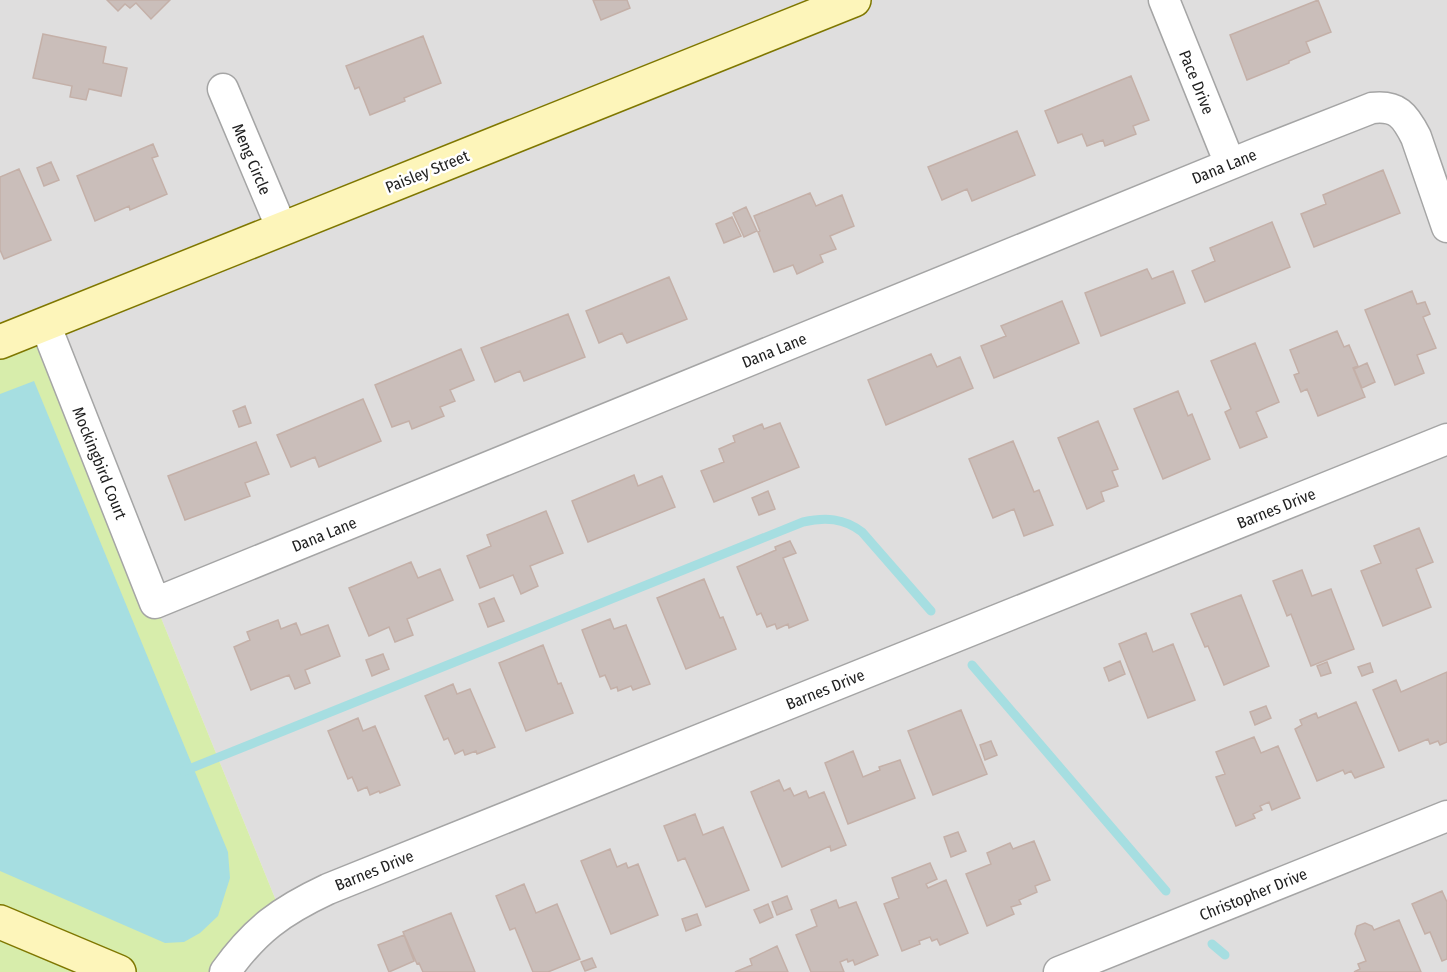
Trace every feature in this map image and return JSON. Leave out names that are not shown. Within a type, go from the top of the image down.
[{"type":"street","name":"Paisley Street","points":[[0,342],[854,0]]},
{"type":"street","name":"Pace Drive","points":[[1164,0],[1230,164]]},
{"type":"street","name":"Meng Circle","points":[[223,89],[282,229]]},
{"type":"street","name":"Dana Lane","points":[[155,603],[1357,112],[1384,107],[1396,110],[1404,117],[1416,137],[1447,227]]},
{"type":"street","name":"Mockingbird Court","points":[[45,324],[155,603]]},
{"type":"street","name":"Barnes Drive","points":[[225,972],[240,951],[261,929],[281,913],[328,889],[1447,439]]},
{"type":"street","name":"Christopher Drive","points":[[1073,970],[1447,816]]},
{"type":"street","points":[[0,922],[119,972]]},
{"type":"shaded area","points":[[0,0],[1447,0],[1447,972],[225,972],[281,913],[155,603],[0,342]]},
{"type":"green space","points":[[45,324],[281,913],[225,972],[0,972],[0,342]]},
{"type":"water","points":[[34,381],[228,852],[230,878],[218,916],[200,933],[184,942],[165,943],[0,871],[0,394]]},
{"type":"building","points":[[107,0],[170,0],[151,19],[136,3],[130,8],[125,4],[118,11]]},
{"type":"building","points":[[593,0],[627,0],[630,8],[601,20]]},
{"type":"building","points":[[1318,0],[1331,32],[1306,42],[1310,52],[1247,80],[1230,35]]},
{"type":"building","points":[[43,34],[106,47],[103,63],[127,68],[121,96],[89,89],[86,100],[70,97],[72,86],[33,78]]},
{"type":"building","points":[[423,36],[441,83],[370,115],[359,87],[355,89],[346,66]]},
{"type":"building","points":[[1131,76],[1149,120],[1133,126],[1136,134],[1105,146],[1103,140],[1087,146],[1082,134],[1058,143],[1045,111]]},
{"type":"building","points":[[1017,131],[1035,175],[972,201],[967,189],[942,200],[928,167]]},
{"type":"building","points":[[153,144],[158,156],[152,158],[167,194],[130,210],[129,206],[95,221],[77,176]]},
{"type":"building","points":[[51,162],[59,180],[44,186],[37,168]]},
{"type":"building","points":[[19,169],[51,240],[4,259],[0,250],[0,177]]},
{"type":"building","points":[[1383,170],[1400,213],[1314,247],[1301,214],[1326,204],[1323,195]]},
{"type":"building","points":[[810,193],[816,206],[842,195],[854,226],[830,236],[836,249],[820,255],[823,262],[797,274],[793,265],[774,272],[754,216]]},
{"type":"building","points":[[746,207],[757,231],[744,237],[733,213]]},
{"type":"building","points":[[732,217],[741,236],[724,243],[716,224]]},
{"type":"building","points":[[1272,222],[1290,267],[1205,302],[1192,271],[1215,261],[1210,248]]},
{"type":"building","points":[[1147,269],[1152,279],[1173,271],[1185,303],[1101,336],[1085,293]]},
{"type":"building","points":[[669,277],[687,319],[627,343],[622,333],[599,343],[586,311]]},
{"type":"building","points":[[1412,291],[1417,304],[1425,302],[1430,314],[1423,317],[1436,348],[1417,355],[1424,373],[1395,385],[1365,310]]},
{"type":"building","points":[[1062,301],[1079,343],[994,378],[981,346],[1006,336],[1001,326]]},
{"type":"building","points":[[568,314],[585,357],[524,381],[520,371],[495,382],[481,348]]},
{"type":"building","points":[[1337,331],[1344,347],[1349,345],[1358,366],[1353,368],[1365,397],[1318,416],[1307,389],[1301,392],[1294,375],[1299,373],[1290,350]]},
{"type":"building","points":[[1255,343],[1279,402],[1256,412],[1267,437],[1240,448],[1225,412],[1231,409],[1211,361]]},
{"type":"building","points":[[461,349],[474,380],[450,390],[455,401],[440,407],[444,416],[412,429],[409,421],[392,427],[375,385]]},
{"type":"building","points":[[931,354],[937,367],[960,357],[973,388],[886,425],[868,380]]},
{"type":"building","points":[[1367,363],[1375,382],[1362,388],[1354,369]]},
{"type":"building","points":[[1178,391],[1188,416],[1192,414],[1210,459],[1163,479],[1134,409]]},
{"type":"building","points":[[363,399],[381,441],[319,467],[315,457],[291,467],[277,435]]},
{"type":"building","points":[[245,406],[251,423],[239,427],[233,411]]},
{"type":"building","points":[[1098,421],[1118,469],[1112,471],[1118,486],[1101,492],[1104,501],[1087,509],[1058,438]]},
{"type":"building","points":[[780,423],[799,467],[714,502],[701,471],[724,462],[719,449],[735,442],[733,436],[762,424],[764,429]]},
{"type":"building","points":[[1013,441],[1034,492],[1039,490],[1053,525],[1024,536],[1014,509],[993,518],[969,459]]},
{"type":"building","points":[[256,442],[269,474],[245,483],[250,496],[185,520],[168,476]]},
{"type":"building","points":[[634,475],[638,486],[662,476],[675,507],[588,542],[572,501]]},
{"type":"building","points":[[768,491],[775,509],[759,515],[752,498]]},
{"type":"building","points":[[546,511],[563,553],[530,566],[538,586],[521,594],[513,575],[480,588],[467,556],[491,546],[487,535]]},
{"type":"building","points":[[1419,528],[1433,562],[1416,569],[1431,607],[1383,626],[1361,571],[1381,563],[1374,546]]},
{"type":"building","points":[[790,541],[796,553],[783,558],[808,620],[789,628],[788,624],[777,629],[775,624],[767,627],[761,613],[757,615],[737,567],[776,550],[775,547]]},
{"type":"building","points":[[411,562],[418,578],[440,569],[453,600],[407,619],[413,635],[395,642],[389,627],[369,636],[349,588]]},
{"type":"building","points":[[1302,570],[1312,596],[1331,589],[1354,649],[1311,666],[1291,614],[1287,616],[1273,581]]},
{"type":"building","points":[[704,579],[736,649],[686,669],[657,598]]},
{"type":"building","points":[[1241,595],[1269,666],[1224,685],[1208,646],[1205,647],[1191,614]]},
{"type":"building","points":[[494,598],[504,621],[488,627],[479,604]]},
{"type":"building","points":[[610,619],[614,629],[626,625],[650,684],[633,690],[631,686],[618,691],[617,687],[611,689],[605,675],[600,677],[582,630]]},
{"type":"building","points":[[278,620],[281,629],[296,623],[301,635],[328,625],[340,656],[305,670],[310,683],[295,689],[289,675],[251,690],[234,647],[250,640],[247,632]]},
{"type":"building","points":[[1146,633],[1153,652],[1173,644],[1195,700],[1148,718],[1119,644]]},
{"type":"building","points":[[543,645],[558,684],[561,683],[573,713],[526,731],[499,663]]},
{"type":"building","points":[[383,654],[389,669],[372,676],[366,660]]},
{"type":"building","points":[[1120,661],[1125,674],[1109,681],[1104,668]]},
{"type":"building","points":[[1327,662],[1331,673],[1321,676],[1317,666]]},
{"type":"building","points":[[1370,663],[1373,672],[1362,676],[1358,667]]},
{"type":"building","points":[[1447,672],[1447,742],[1440,745],[1438,741],[1430,744],[1428,739],[1399,751],[1373,690],[1396,680],[1401,692]]},
{"type":"building","points":[[453,684],[457,694],[470,689],[495,747],[477,754],[476,751],[465,755],[463,750],[455,754],[448,738],[444,740],[425,696]]},
{"type":"building","points":[[1356,702],[1384,767],[1355,778],[1351,771],[1345,774],[1343,770],[1317,781],[1295,729],[1302,725],[1300,720],[1316,713],[1318,718]]},
{"type":"building","points":[[1266,706],[1271,718],[1255,725],[1250,712]]},
{"type":"building","points":[[961,710],[987,774],[933,795],[908,731]]},
{"type":"building","points":[[358,718],[363,731],[375,726],[400,785],[370,795],[367,787],[358,791],[352,777],[348,779],[328,731]]},
{"type":"building","points":[[1254,737],[1261,753],[1278,746],[1300,798],[1272,810],[1269,802],[1260,806],[1262,810],[1253,814],[1255,818],[1236,826],[1216,777],[1225,774],[1216,752]]},
{"type":"building","points":[[991,741],[997,755],[985,760],[980,745]]},
{"type":"building","points":[[853,751],[863,777],[880,770],[879,767],[900,760],[915,798],[848,824],[825,763]]},
{"type":"building","points":[[779,780],[784,791],[790,788],[794,796],[806,791],[809,798],[824,792],[846,845],[831,851],[830,846],[782,867],[751,792]]},
{"type":"building","points":[[695,814],[703,835],[723,827],[749,890],[706,907],[685,858],[678,861],[664,826]]},
{"type":"building","points":[[958,832],[966,851],[951,857],[944,837]]},
{"type":"building","points":[[1034,841],[1050,880],[1035,886],[1037,892],[1019,900],[1021,904],[1011,907],[1014,914],[987,926],[966,874],[991,864],[987,853],[1010,843],[1013,849]]},
{"type":"building","points":[[610,849],[617,867],[626,863],[628,868],[638,864],[658,915],[611,934],[581,861]]},
{"type":"building","points":[[930,863],[937,879],[926,884],[928,888],[946,880],[968,933],[940,945],[937,939],[932,941],[930,937],[902,951],[884,904],[899,898],[892,878]]},
{"type":"building","points":[[524,884],[536,913],[557,904],[580,959],[548,972],[533,972],[515,928],[510,930],[496,896]]},
{"type":"building","points":[[1442,891],[1447,902],[1447,959],[1442,961],[1430,932],[1425,934],[1412,904]]},
{"type":"building","points":[[787,896],[792,909],[777,915],[772,902]]},
{"type":"building","points":[[836,900],[839,908],[856,902],[878,955],[855,965],[853,960],[848,962],[847,959],[840,962],[844,972],[811,972],[796,935],[817,926],[811,910]]},
{"type":"building","points":[[768,904],[773,917],[760,923],[754,910]]},
{"type":"building","points":[[451,913],[475,972],[423,972],[403,932]]},
{"type":"building","points":[[697,914],[701,925],[686,931],[682,919]]},
{"type":"building","points":[[1399,920],[1421,972],[1354,972],[1360,969],[1358,964],[1366,961],[1355,934],[1357,926],[1365,923],[1372,926],[1374,930]]},
{"type":"building","points":[[404,935],[414,961],[389,972],[378,945]]},
{"type":"building","points":[[777,946],[788,972],[735,972],[752,965],[750,959]]},
{"type":"building","points":[[592,958],[596,967],[585,971],[581,962]]},
{"type":"waterway","points":[[184,771],[803,522],[819,519],[834,520],[855,527],[862,532],[931,611]]},
{"type":"waterway","points":[[972,665],[1166,891]]},
{"type":"waterway","points":[[1212,944],[1225,955]]}]
